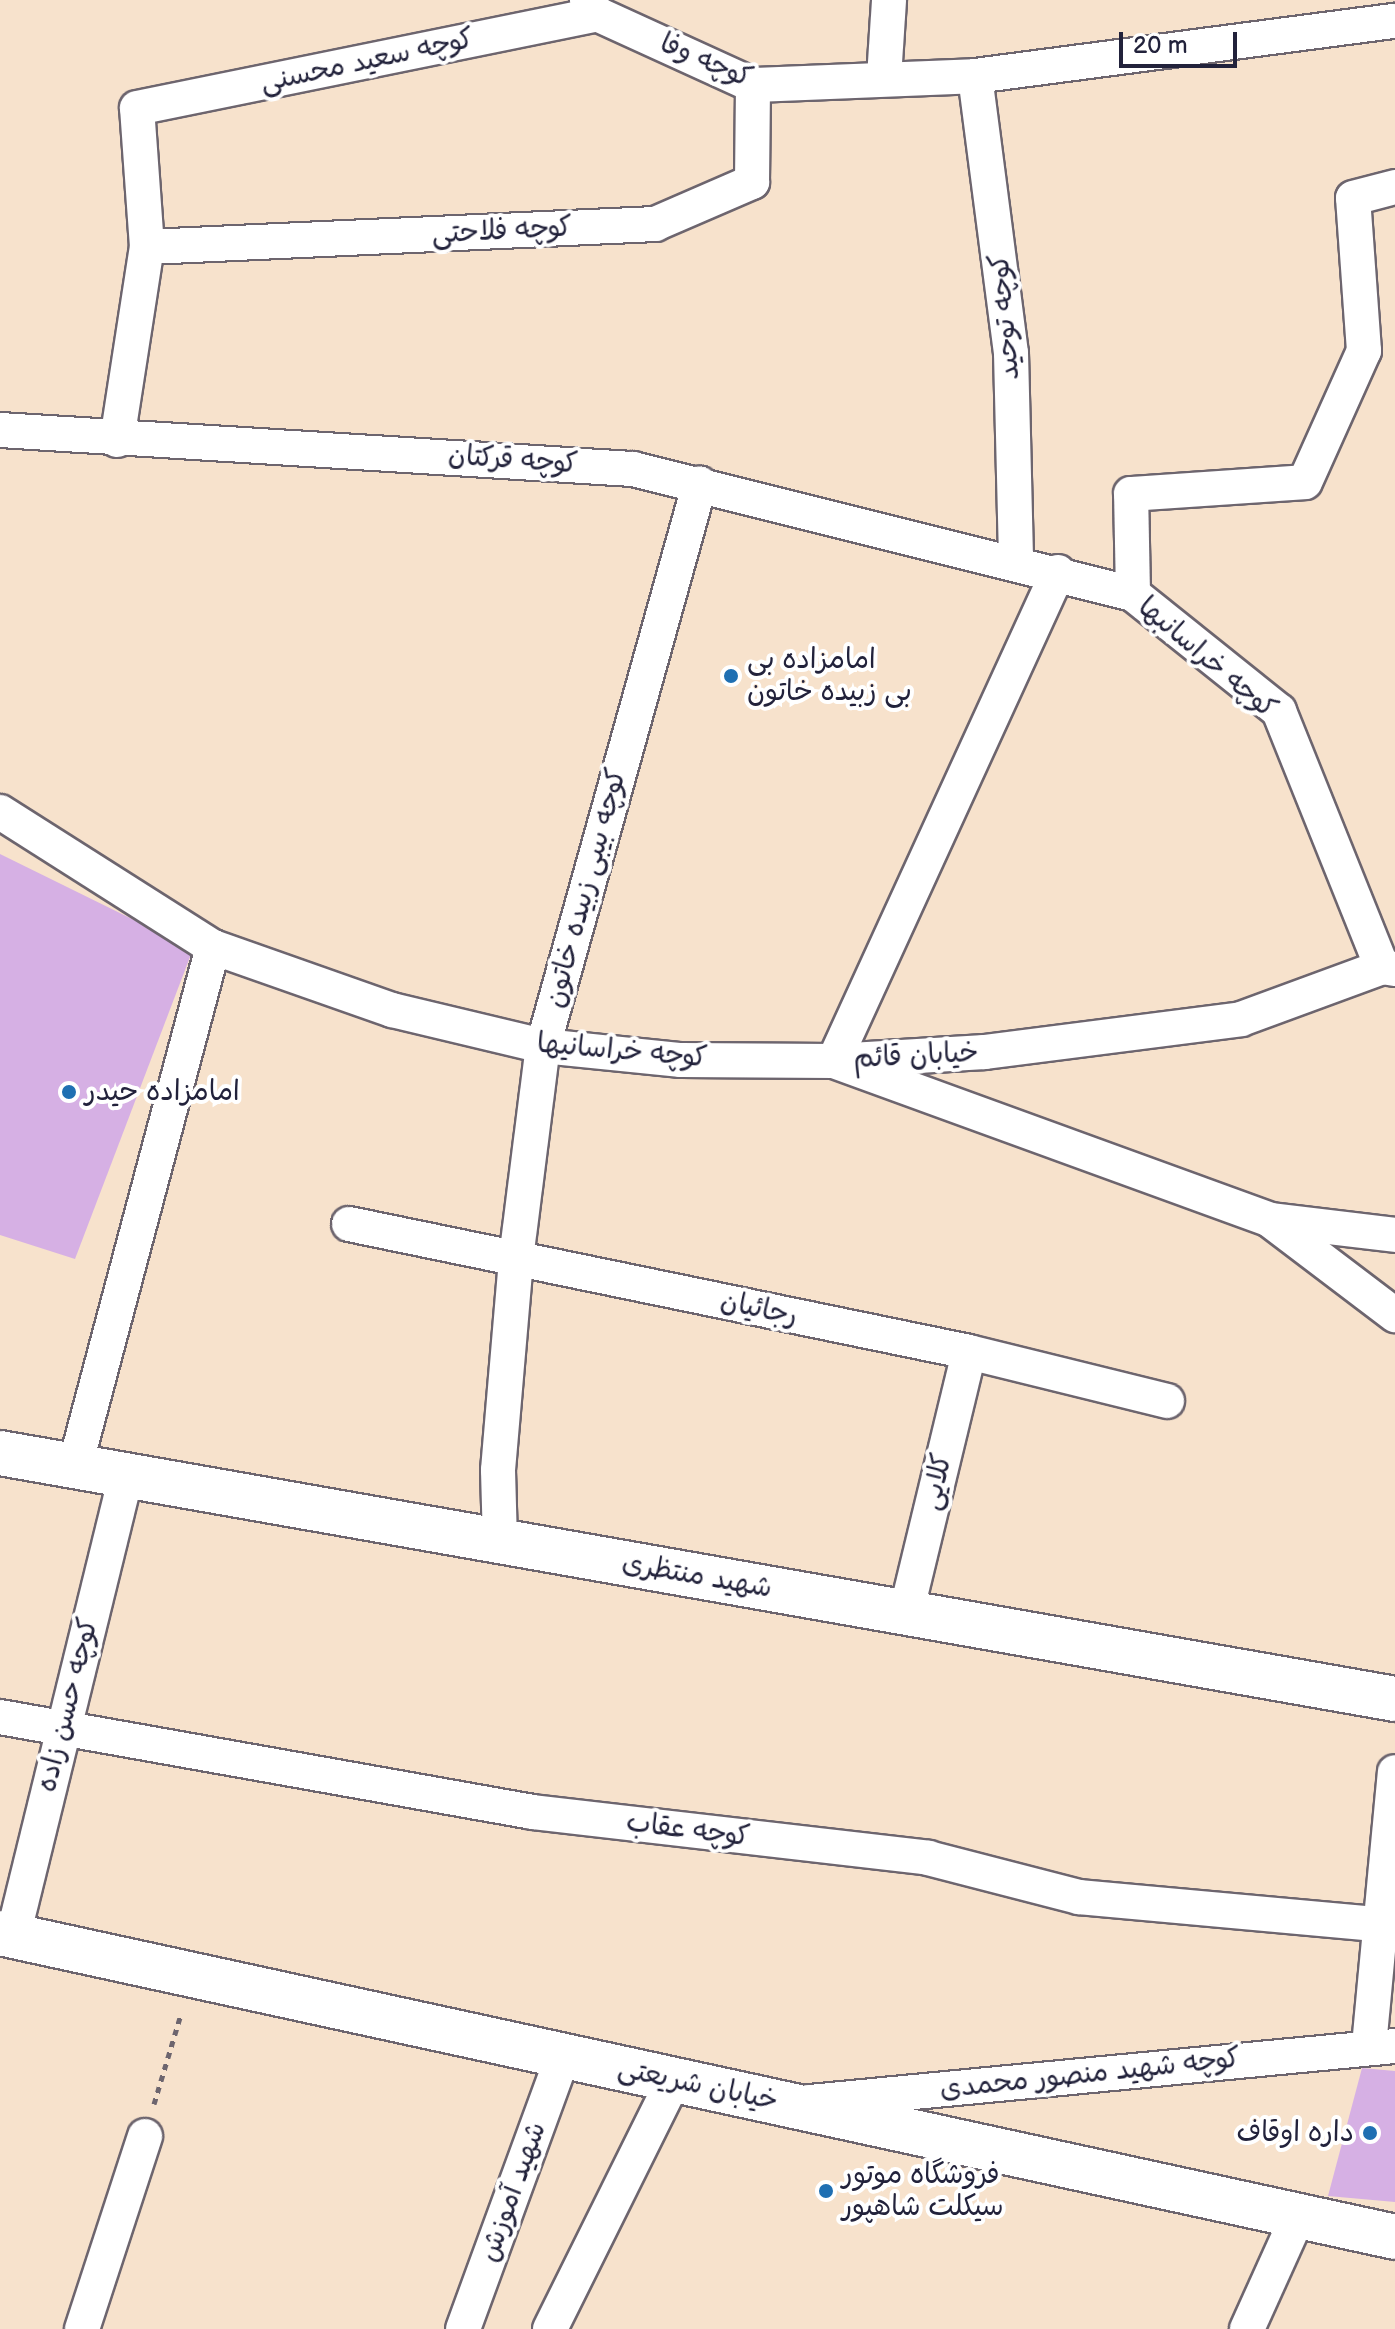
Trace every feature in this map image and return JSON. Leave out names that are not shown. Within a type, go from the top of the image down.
[{"type":"street","points":[[884,78],[889,0]]},
{"type":"street","name":"کوچه وفا","points":[[592,7],[753,85],[975,76],[1246,35],[1395,21]]},
{"type":"street","name":"کوچه سعید محسنی","points":[[147,247],[137,108],[592,7]]},
{"type":"street","name":"کوچه توحید","points":[[975,76],[1011,353],[1016,560]]},
{"type":"street","name":"کوچه فلاحتی","points":[[147,247],[655,224],[752,182],[753,85]]},
{"type":"street","points":[[1133,594],[1131,494],[1305,482],[1364,351],[1353,198],[1395,187]]},
{"type":"street","points":[[117,440],[147,247]]},
{"type":"street","name":"کوچه قرکتان","points":[[0,430],[117,440],[633,469],[1016,560]]},
{"type":"street","name":"کوچه بیبی زبیده خاتون","points":[[500,1542],[498,1470],[516,1259],[543,1046],[700,483]]},
{"type":"street","name":"کوچه خراسانبها","points":[[1016,560],[1133,594],[1279,711],[1391,968]]},
{"type":"street","name":"خیابان قائم","points":[[1058,572],[834,1061],[985,1052],[1241,1019],[1391,968]]},
{"type":"street","name":"کوچه خراسانیها","points":[[0,812],[213,947],[392,1010],[543,1046],[681,1060],[834,1061],[1270,1220]]},
{"type":"street","points":[[75,1466],[213,947]]},
{"type":"street","points":[[1270,1220],[1395,1235]]},
{"type":"street","points":[[1270,1220],[1395,1315]]},
{"type":"street","name":"رجائیان","points":[[349,1224],[969,1352],[1167,1401]]},
{"type":"street","name":"کلایی","points":[[906,1613],[969,1352]]},
{"type":"street","name":"شهید منتظری","points":[[0,1453],[1395,1699]]},
{"type":"street","name":"کوچه حسن زاده","points":[[6,1935],[126,1475]]},
{"type":"street","name":"کوچه عقاب","points":[[0,1717],[62,1723],[533,1812],[928,1858],[1079,1897],[1378,1924]]},
{"type":"street","points":[[1382,2046],[1378,1924],[1395,1772]]},
{"type":"street","name":"خیابان شریعتی","points":[[6,1935],[1395,2237]]},
{"type":"street","name":"کوچه شهید منصور محمدی","points":[[786,2104],[1382,2046]]},
{"type":"street","name":"شهید آموزش","points":[[468,2328],[563,2055]]},
{"type":"street","points":[[550,2329],[674,2079]]},
{"type":"street","points":[[82,2329],[145,2136]]},
{"type":"street","points":[[1247,2329],[1298,2216]]},
{"type":"path","points":[[145,2136],[193,1974]]},
{"type":"building","name":"امامزاده حیدر","points":[[0,854],[193,949],[75,1259],[0,1235]]},
{"type":"building","name":"داره اوقاف","points":[[1362,2068],[1395,2071],[1395,2202],[1328,2196]]},
{"type":"place","name":"امامزاده بی بی زبیده خاتون","points":[[731,676]]},
{"type":"place","name":"امامزاده حیدر","points":[[69,1092]]},
{"type":"place","name":"داره اوقاف","points":[[1370,2133]]},
{"type":"place","name":"فروشگاه موتور سیکلت شاهپور","points":[[826,2191]]}]
